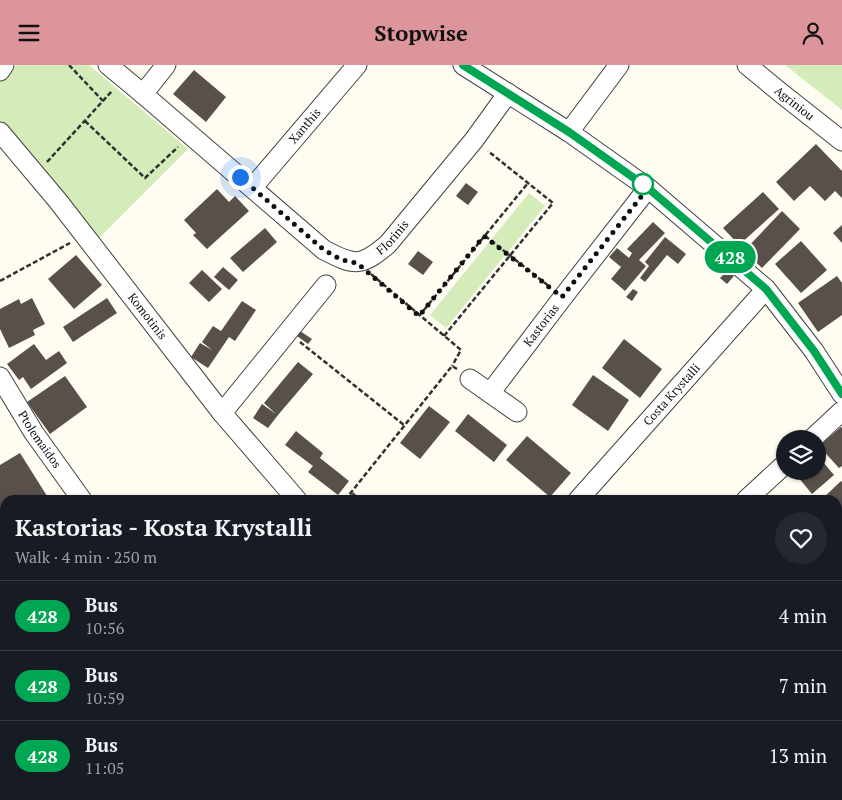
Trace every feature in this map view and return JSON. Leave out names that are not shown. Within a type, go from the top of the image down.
[{"type":"street","points":[[0,71],[4,65]]},
{"type":"street","points":[[108,65],[253,187],[324,250],[342,260],[357,263]]},
{"type":"street","points":[[143,93],[166,65]]},
{"type":"street","name":"Xanthis","points":[[253,187],[357,65]]},
{"type":"street","points":[[463,65],[569,132],[648,188],[766,289],[814,351],[842,394]]},
{"type":"street","points":[[569,132],[619,65]]},
{"type":"street","name":"Agriniou","points":[[747,65],[842,141]]},
{"type":"street","name":"Florinis","points":[[357,263],[373,257],[388,244],[474,140],[508,93]]},
{"type":"street","name":"Komotinis","points":[[0,132],[85,235],[222,413],[293,495]]},
{"type":"street","name":"Kastorias","points":[[490,393],[562,297],[648,188]]},
{"type":"street","points":[[222,413],[326,285]]},
{"type":"street","name":"Costa Krystalli","points":[[582,495],[766,289]]},
{"type":"street","name":"Ptolemaidos","points":[[0,377],[34,433],[78,495]]},
{"type":"street","points":[[470,379],[517,412]]},
{"type":"street","points":[[822,430],[842,411]]},
{"type":"street","points":[[751,495],[776,472]]},
{"type":"path","points":[[69,65],[103,101]]},
{"type":"path","points":[[36,174],[124,78]]},
{"type":"path","points":[[85,121],[145,178],[192,135]]},
{"type":"path","points":[[444,336],[553,203],[474,140]]},
{"type":"path","points":[[419,316],[528,183]]},
{"type":"path","points":[[0,281],[85,235]]},
{"type":"path","points":[[484,236],[562,297]]},
{"type":"path","points":[[349,495],[452,366],[461,350],[357,263]]},
{"type":"path","points":[[287,332],[404,425]]},
{"type":"path","points":[[452,366],[470,379]]},
{"type":"green space","points":[[16,65],[89,65],[188,149],[92,245],[0,133],[0,81]]},
{"type":"green space","points":[[785,65],[842,65],[842,110]]},
{"type":"green space","points":[[529,193],[545,206],[446,328],[430,315]]},
{"type":"building","points":[[194,70],[226,97],[206,122],[173,94]]},
{"type":"building","points":[[816,144],[842,171],[842,198],[835,191],[825,201],[810,186],[794,201],[776,182]]},
{"type":"building","points":[[466,183],[478,192],[468,205],[456,196]]},
{"type":"building","points":[[217,189],[229,202],[235,196],[249,211],[207,249],[193,235],[196,233],[184,220]]},
{"type":"building","points":[[763,192],[779,209],[739,245],[723,228]]},
{"type":"building","points":[[782,211],[800,229],[762,268],[744,251]]},
{"type":"building","points":[[653,222],[665,233],[639,260],[646,266],[625,291],[611,279],[621,267],[609,257],[617,248],[629,258],[632,253],[627,249]]},
{"type":"building","points":[[842,225],[842,243],[833,233]]},
{"type":"building","points":[[265,228],[277,242],[243,272],[230,258]]},
{"type":"building","points":[[665,237],[686,254],[678,264],[667,255],[645,282],[640,278],[649,266],[645,262]]},
{"type":"building","points":[[801,241],[827,270],[801,293],[775,264]]},
{"type":"building","points":[[418,251],[433,262],[423,275],[408,264]]},
{"type":"building","points":[[76,255],[102,285],[74,309],[48,279]]},
{"type":"building","points":[[223,267],[238,280],[229,290],[214,277]]},
{"type":"building","points":[[202,270],[222,289],[209,302],[189,283]]},
{"type":"building","points":[[728,270],[734,276],[727,284],[720,278]]},
{"type":"building","points":[[837,276],[842,283],[842,315],[818,332],[798,303]]},
{"type":"building","points":[[633,289],[638,292],[632,301],[626,297]]},
{"type":"building","points":[[32,298],[45,324],[33,330],[35,335],[9,348],[0,329],[0,309],[19,299],[21,304]]},
{"type":"building","points":[[107,298],[117,313],[73,342],[63,327]]},
{"type":"building","points":[[242,301],[256,310],[235,341],[229,337],[208,368],[191,357],[200,343],[212,350],[202,342],[213,326],[221,331]]},
{"type":"building","points":[[300,331],[312,339],[308,344],[297,336]]},
{"type":"building","points":[[624,339],[662,369],[640,398],[602,368]]},
{"type":"building","points":[[34,344],[46,360],[59,351],[67,363],[31,389],[23,377],[19,380],[7,364]]},
{"type":"building","points":[[298,362],[313,374],[268,428],[253,418],[262,404],[276,414],[264,403]]},
{"type":"building","points":[[593,375],[629,400],[608,431],[572,405]]},
{"type":"building","points":[[65,376],[87,407],[50,434],[27,402]]},
{"type":"building","points":[[429,406],[450,422],[420,459],[400,443]]},
{"type":"building","points":[[468,414],[507,445],[494,462],[455,431]]},
{"type":"building","points":[[842,428],[842,466],[839,468],[826,454],[826,440]]},
{"type":"building","points":[[296,431],[323,453],[320,458],[349,481],[338,495],[308,472],[313,466],[285,445]]},
{"type":"building","points":[[527,436],[571,473],[552,495],[548,495],[506,460]]},
{"type":"building","points":[[20,453],[46,495],[0,495],[0,465]]},
{"type":"building","points":[[826,466],[834,475],[812,494],[800,480],[826,480]]},
{"type":"building","points":[[841,481],[842,482],[842,495],[826,495]]},
{"type":"bus line","name":"428","points":[[463,65],[569,132],[648,188],[766,289],[814,351],[842,394]]},
{"type":"route","points":[[240,177],[324,250],[342,260],[357,263],[419,316],[484,236],[562,297],[648,188],[643,184]]}]
